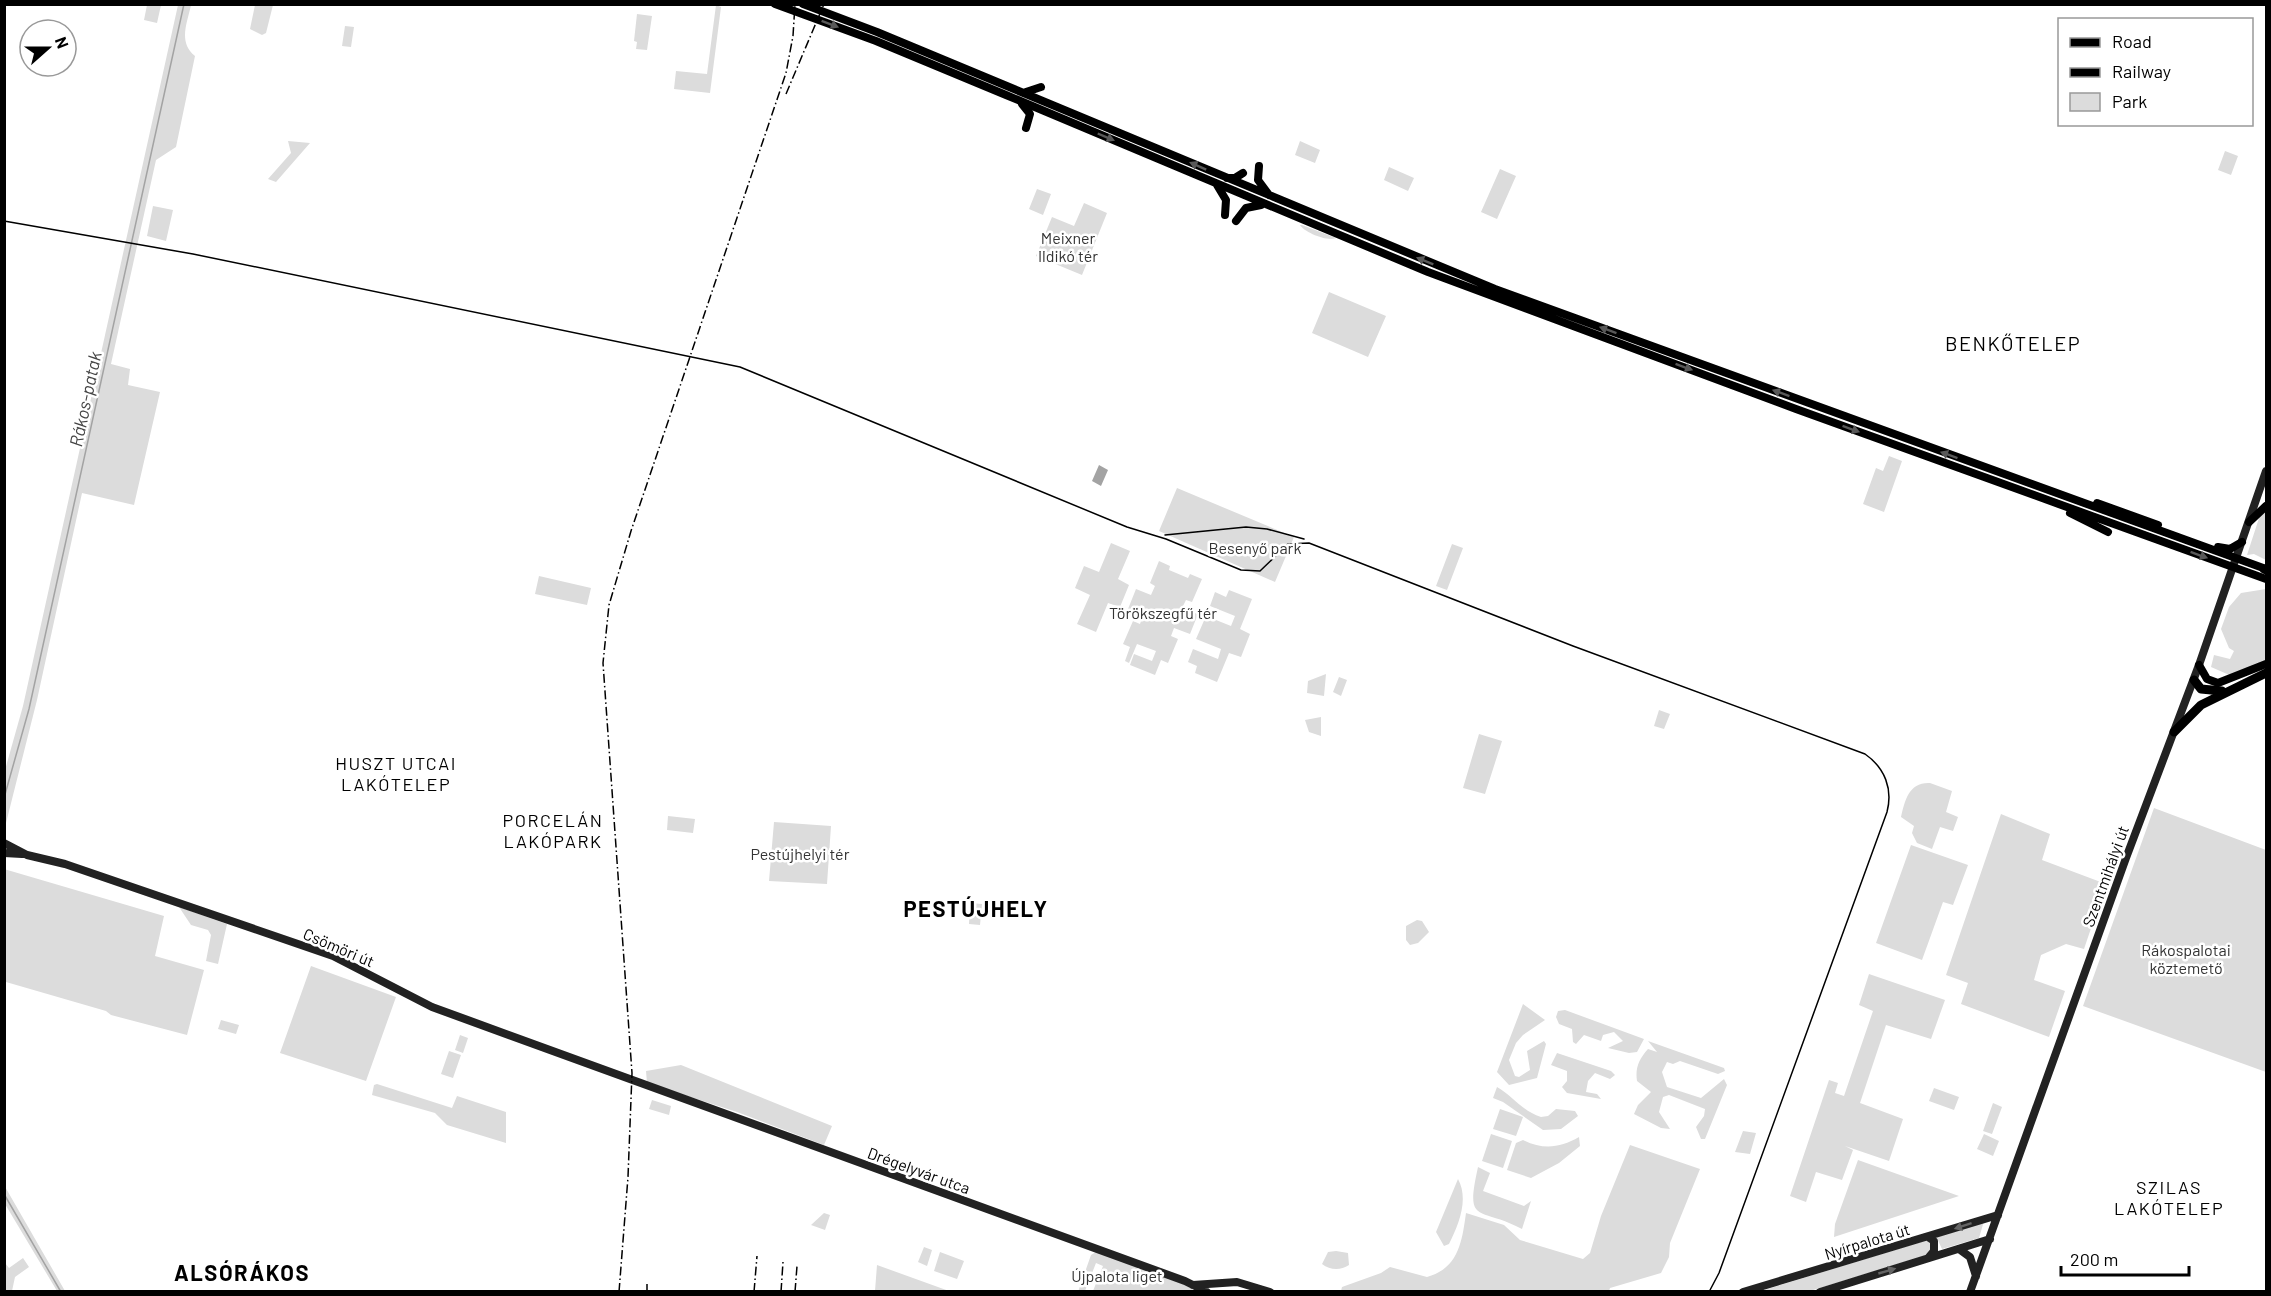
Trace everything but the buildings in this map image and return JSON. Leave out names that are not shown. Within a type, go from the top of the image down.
[{"type":"highway","points":[[2174,732],[2201,705],[2266,673]]},
{"type":"highway","points":[[2193,680],[2197,686],[2206,691],[2230,690]]},
{"type":"main road","points":[[775,4],[1023,93],[1495,289],[2039,493],[2108,532]]},
{"type":"main road","points":[[803,4],[1217,185],[1539,315],[2265,573]]},
{"type":"main road","points":[[1023,93],[1041,87]]},
{"type":"main road","points":[[1014,98],[1028,111],[1029,119],[1026,128]]},
{"type":"main road","points":[[1259,166],[1257,177],[1259,184],[1271,197]]},
{"type":"main road","points":[[1226,178],[1235,178],[1243,172]]},
{"type":"main road","points":[[1217,185],[1226,200],[1225,215]]},
{"type":"main road","points":[[1236,221],[1249,206],[1265,205]]},
{"type":"main road","name":"Szentmihályi út","points":[[1970,1292],[2199,664],[2266,471]]},
{"type":"main road","points":[[2039,493],[2092,501],[2221,548],[2230,549],[2242,542]]},
{"type":"main road","points":[[2249,522],[2266,506]]},
{"type":"main road","points":[[2199,664],[2207,679],[2218,683],[2266,664]]},
{"type":"main road","name":"Csömöri út","points":[[4,843],[27,855]]},
{"type":"main road","name":"Csömöri út","points":[[4,853],[27,855],[65,864],[328,954],[421,1002],[635,1080]]},
{"type":"main road","name":"Drégelyvár utca","points":[[635,1080],[1207,1292]]},
{"type":"main road","name":"Nyírpalota út","points":[[1746,1291],[1998,1215]]},
{"type":"main road","points":[[1927,1259],[1934,1251],[1934,1241],[1928,1237]]},
{"type":"main road","name":"Nyírpalota út","points":[[1820,1292],[1990,1239]]},
{"type":"main road","points":[[1959,1249],[1970,1257],[1976,1276]]},
{"type":"main road","name":"Drégelyvár utca","points":[[1193,1285],[1245,1282],[1270,1292]]},
{"type":"green space","points":[[147,5],[161,5],[157,23],[144,20]]},
{"type":"green space","points":[[178,5],[191,5],[185,39],[195,56],[176,147],[156,160],[111,364],[130,369],[128,385],[160,392],[134,505],[82,493],[37,700],[5,827],[5,770],[23,706]]},
{"type":"green space","points":[[255,5],[273,5],[266,33],[262,35],[250,29]]},
{"type":"green space","points":[[716,5],[721,7],[710,93],[674,89],[676,71],[707,74]]},
{"type":"green space","points":[[637,14],[652,16],[647,50],[636,49],[637,42],[634,41]]},
{"type":"green space","points":[[345,26],[354,27],[351,47],[342,46]]},
{"type":"green space","points":[[288,141],[310,143],[276,182],[268,179],[291,153]]},
{"type":"green space","points":[[1300,141],[1320,150],[1315,163],[1295,155]]},
{"type":"green space","points":[[2225,151],[2238,156],[2231,175],[2218,170]]},
{"type":"green space","points":[[1389,167],[1414,178],[1408,191],[1384,180]]},
{"type":"green space","points":[[1500,169],[1516,176],[1497,219],[1481,212]]},
{"type":"green space","points":[[1037,189],[1051,194],[1043,215],[1029,209]]},
{"type":"green space","name":"Meixner Ildikó tér","points":[[1084,203],[1107,213],[1082,275],[1036,256],[1052,217],[1074,226]]},
{"type":"green space","points":[[153,206],[173,210],[166,241],[147,236]]},
{"type":"green space","points":[[1300,225],[1336,238],[1327,239],[1316,236]]},
{"type":"green space","points":[[1329,292],[1386,316],[1368,357],[1312,333]]},
{"type":"green space","points":[[1889,456],[1902,461],[1884,512],[1863,504],[1876,468],[1883,471]]},
{"type":"green space","name":"Besenyő park","points":[[1177,488],[1294,537],[1275,582],[1159,531]]},
{"type":"green space","points":[[2266,510],[2266,560],[2254,554],[2247,555],[2260,515]]},
{"type":"green space","points":[[1111,543],[1130,551],[1118,579],[1129,585],[1120,607],[1108,603],[1096,632],[1077,624],[1090,595],[1075,588],[1084,566],[1099,572]]},
{"type":"green space","points":[[1452,544],[1463,548],[1447,590],[1436,586]]},
{"type":"green space","name":"Törökszegfű tér","points":[[1159,561],[1170,566],[1169,570],[1188,578],[1190,574],[1202,579],[1192,602],[1186,600],[1182,608],[1198,614],[1190,634],[1174,628],[1171,636],[1178,639],[1168,663],[1161,660],[1155,675],[1130,665],[1134,654],[1152,661],[1156,651],[1137,644],[1129,663],[1125,661],[1130,647],[1123,644],[1133,621],[1140,624],[1143,615],[1128,609],[1136,589],[1151,595],[1155,586],[1150,583]]},
{"type":"green space","points":[[539,576],[591,588],[587,605],[535,594]]},
{"type":"green space","points":[[2266,589],[2266,661],[2234,677],[2211,667],[2214,655],[2230,659],[2234,651],[2229,648],[2221,629],[2229,607],[2241,593]]},
{"type":"green space","points":[[1229,590],[1252,599],[1240,629],[1250,634],[1241,657],[1229,653],[1217,682],[1195,673],[1197,666],[1188,662],[1193,649],[1218,659],[1221,649],[1196,639],[1206,616],[1231,626],[1235,616],[1210,606],[1215,592],[1226,597]]},
{"type":"green space","points":[[1326,674],[1324,696],[1307,693],[1308,681]]},
{"type":"green space","points":[[1339,677],[1347,680],[1341,696],[1333,692]]},
{"type":"green space","points":[[1659,710],[1670,714],[1664,729],[1654,726]]},
{"type":"green space","points":[[1321,717],[1321,736],[1309,732],[1305,720]]},
{"type":"green space","points":[[1479,734],[1502,741],[1485,794],[1463,788]]},
{"type":"green space","points":[[1923,783],[1930,783],[1952,791],[1946,812],[1958,817],[1953,831],[1940,827],[1932,849],[1917,843],[1912,833],[1914,826],[1901,817],[1909,793]]},
{"type":"green space","name":"Rákospalotai köztemető","points":[[2154,808],[2266,850],[2266,1072],[2083,1006]]},
{"type":"green space","points":[[2001,814],[2050,834],[2042,860],[2106,884],[2084,949],[2066,944],[2041,955],[2034,980],[2065,991],[2049,1037],[1961,1004],[1968,983],[1946,975]]},
{"type":"green space","points":[[668,816],[695,819],[693,833],[667,830]]},
{"type":"green space","name":"Pestújhelyi tér","points":[[774,822],[831,826],[827,884],[769,881]]},
{"type":"green space","points":[[1911,845],[1968,865],[1953,905],[1943,902],[1922,960],[1876,943]]},
{"type":"green space","points":[[4,869],[164,916],[155,956],[204,970],[187,1035],[111,1015],[106,1011],[6,982],[5,986]]},
{"type":"green space","points":[[970,903],[982,904],[980,925],[969,924]]},
{"type":"green space","points":[[179,907],[227,924],[218,964],[206,961],[211,935],[208,930],[191,925]]},
{"type":"green space","points":[[1417,920],[1422,921],[1429,932],[1418,943],[1410,945],[1406,940],[1406,926]]},
{"type":"green space","points":[[311,966],[396,997],[366,1081],[280,1053]]},
{"type":"green space","points":[[1869,974],[1945,1000],[1931,1039],[1886,1025],[1860,1103],[1903,1119],[1889,1161],[1845,1146],[1853,1150],[1842,1180],[1816,1172],[1806,1202],[1790,1196],[1829,1080],[1838,1083],[1835,1093],[1844,1096],[1873,1011],[1859,1005]]},
{"type":"green space","points":[[1523,1004],[1545,1020],[1523,1035],[1516,1043],[1509,1060],[1515,1076],[1519,1077],[1530,1070],[1527,1051],[1544,1041],[1546,1044],[1537,1078],[1509,1085],[1497,1072]]},
{"type":"green space","points":[[1565,1010],[1644,1039],[1637,1052],[1629,1053],[1608,1048],[1623,1041],[1614,1032],[1603,1035],[1601,1041],[1584,1035],[1576,1044],[1573,1042],[1572,1029],[1559,1024],[1556,1017],[1558,1011]]},
{"type":"green space","points":[[221,1020],[239,1025],[236,1034],[218,1029]]},
{"type":"green space","points":[[460,1035],[468,1038],[463,1053],[455,1050]]},
{"type":"green space","points":[[1648,1041],[1724,1068],[1725,1071],[1718,1074],[1680,1061],[1673,1064],[1667,1062],[1662,1072],[1667,1087],[1701,1098],[1724,1079],[1727,1085],[1705,1139],[1701,1139],[1696,1127],[1704,1116],[1705,1109],[1669,1095],[1663,1097],[1659,1112],[1670,1129],[1661,1128],[1634,1114],[1638,1105],[1651,1092],[1637,1081],[1640,1060],[1648,1049],[1657,1052]]},
{"type":"green space","points":[[449,1051],[461,1055],[453,1078],[441,1074]]},
{"type":"green space","points":[[1557,1053],[1611,1071],[1615,1075],[1610,1079],[1595,1073],[1588,1081],[1586,1092],[1597,1094],[1601,1099],[1567,1093],[1562,1087],[1567,1081],[1567,1071],[1551,1065]]},
{"type":"green space","points":[[681,1065],[832,1126],[824,1145],[737,1112],[647,1083],[646,1071]]},
{"type":"green space","points":[[377,1084],[452,1108],[457,1096],[506,1112],[506,1143],[447,1125],[435,1113],[372,1095],[374,1085]]},
{"type":"green space","points":[[1497,1087],[1528,1111],[1541,1117],[1548,1116],[1556,1109],[1575,1111],[1578,1116],[1561,1129],[1543,1130],[1503,1102],[1493,1098]]},
{"type":"green space","points":[[1934,1088],[1959,1097],[1954,1110],[1929,1101]]},
{"type":"green space","points":[[652,1100],[671,1106],[669,1115],[649,1109]]},
{"type":"green space","points":[[1993,1103],[2002,1107],[1992,1134],[1983,1131]]},
{"type":"green space","points":[[1500,1109],[1523,1117],[1516,1136],[1493,1129]]},
{"type":"green space","points":[[1743,1131],[1756,1133],[1750,1154],[1735,1152]]},
{"type":"green space","points":[[1491,1134],[1512,1141],[1503,1168],[1482,1161]]},
{"type":"green space","points":[[1984,1134],[1999,1141],[1993,1156],[1977,1149]]},
{"type":"green space","points":[[1579,1137],[1580,1146],[1559,1163],[1531,1178],[1507,1170],[1516,1143],[1523,1140],[1551,1146],[1565,1144]]},
{"type":"green space","points":[[1630,1145],[1700,1169],[1670,1243],[1669,1257],[1661,1273],[1610,1288],[1609,1291],[1341,1291],[1342,1287],[1381,1273],[1390,1267],[1427,1277],[1438,1273],[1446,1267],[1457,1252],[1466,1213],[1504,1225],[1520,1240],[1583,1259],[1590,1253],[1601,1216]]},
{"type":"green space","points":[[1858,1160],[1959,1196],[1834,1237],[1835,1224]]},
{"type":"green space","points":[[1478,1167],[1490,1173],[1483,1191],[1524,1206],[1531,1201],[1522,1229],[1479,1212],[1473,1198]]},
{"type":"green space","points":[[1458,1179],[1463,1203],[1449,1244],[1444,1246],[1436,1232]]},
{"type":"green space","points":[[4,1185],[65,1291],[57,1291],[5,1204]]},
{"type":"green space","points":[[824,1213],[830,1215],[825,1230],[811,1225]]},
{"type":"green space","points":[[1984,1221],[1979,1238],[1942,1249],[1936,1236]]},
{"type":"green space","points":[[1927,1240],[1933,1246],[1930,1254],[1810,1291],[1758,1292]]},
{"type":"green space","points":[[924,1247],[932,1250],[927,1266],[918,1262]]},
{"type":"green space","name":"Újpalota liget","points":[[1099,1250],[1193,1285],[1192,1291],[1093,1291],[1103,1266],[1096,1263],[1085,1291],[1078,1292],[1091,1255]]},
{"type":"green space","points":[[940,1252],[964,1261],[957,1279],[934,1271]]},
{"type":"green space","points":[[1328,1252],[1348,1253],[1349,1265],[1335,1269],[1322,1264]]},
{"type":"green space","points":[[23,1258],[29,1267],[15,1277],[12,1291],[5,1291],[5,1263],[9,1268]]},
{"type":"green space","points":[[877,1265],[949,1291],[875,1291]]},
{"type":"shaded area","points":[[1099,465],[1108,470],[1101,486],[1092,481]]},
{"type":"waterway","name":"Rákos-patak","points":[[4,798],[29,709],[184,4]]},
{"type":"waterway","name":"Rákos-patak","points":[[4,1194],[61,1292]]},
{"type":"tram line","points":[[4,221],[193,254],[740,367],[1127,527],[1166,539],[1241,570],[1260,571],[1288,544],[1309,543],[1573,646],[1865,754],[1878,766],[1886,780],[1889,795],[1887,812],[1719,1273],[1709,1292]]},
{"type":"tram line","points":[[1165,535],[1246,527],[1267,529],[1304,539]]},
{"type":"railway","points":[[619,1292],[628,1177],[632,1073],[603,663],[609,605],[631,531],[786,73],[793,36],[795,4]]},
{"type":"railway","points":[[786,94],[824,4]]},
{"type":"railway","points":[[754,1292],[757,1256]]},
{"type":"railway","points":[[781,1292],[783,1262]]},
{"type":"railway","points":[[795,1292],[797,1266]]},
{"type":"railway","points":[[647,1284],[647,1292]]},
{"type":"district","name":"BENKŐTELEP","points":[[2013,343]]},
{"type":"district","name":"HUSZT UTCAI LAKÓTELEP","points":[[396,774]]},
{"type":"district","name":"PORCELÁN LAKÓPARK","points":[[553,830]]},
{"type":"district","name":"PESTÚJHELY","points":[[976,908]]},
{"type":"district","name":"SZILAS LAKÓTELEP","points":[[2169,1197]]},
{"type":"district","name":"ALSÓRÁKOS","points":[[242,1272]]}]
